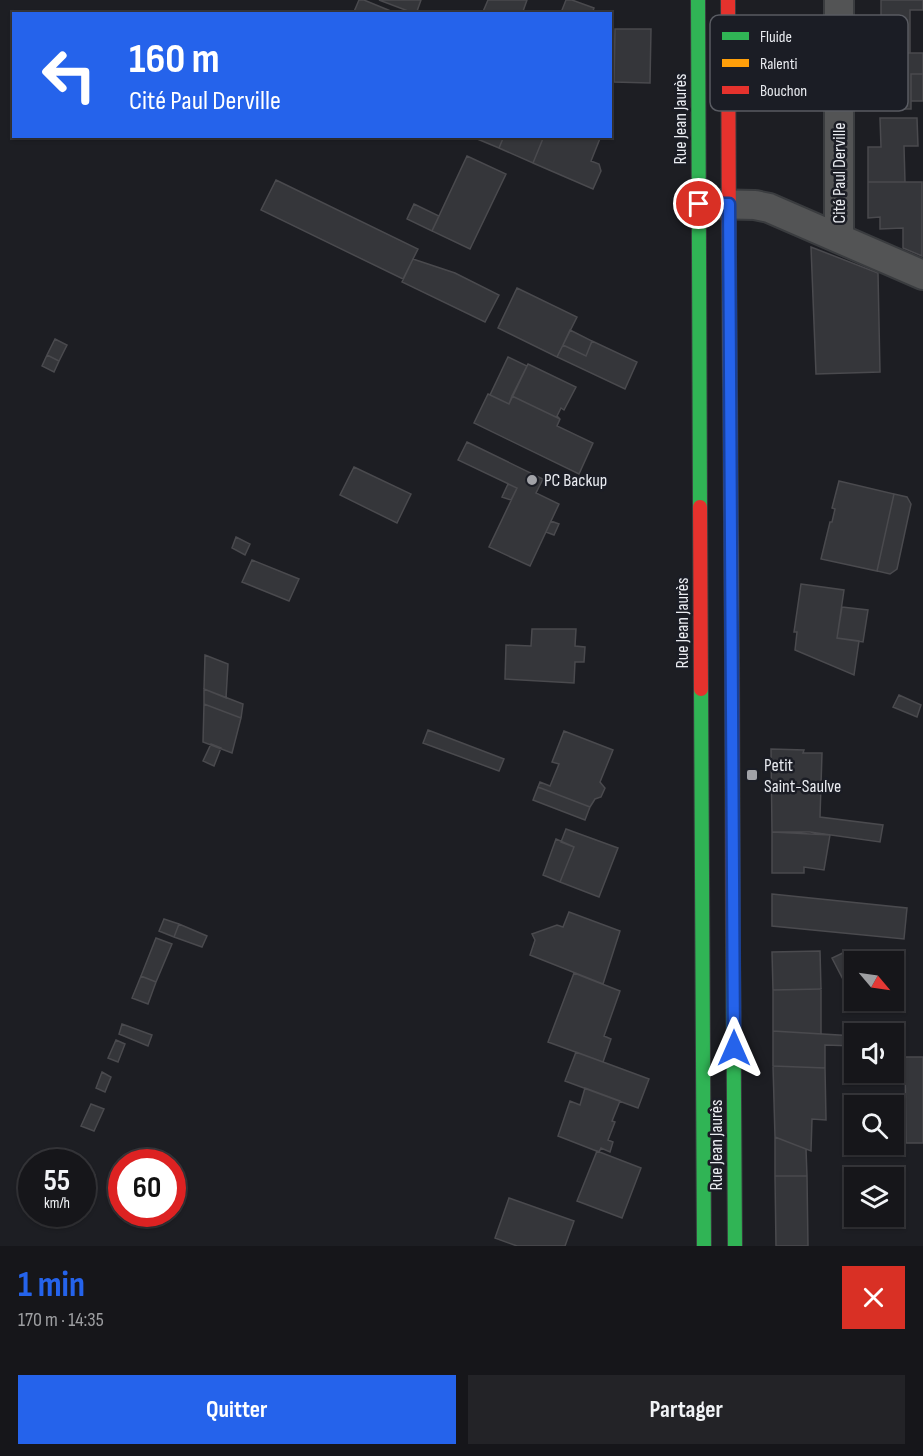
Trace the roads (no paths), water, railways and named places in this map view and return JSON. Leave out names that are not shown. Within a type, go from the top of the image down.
[{"type":"main road","name":"Rue Jean Jaurès","points":[[698,0],[704,1246]]},
{"type":"main road","name":"Rue Jean Jaurès","points":[[729,111],[735,1246]]},
{"type":"street","name":"Cité Paul Derville","points":[[839,111],[839,238]]},
{"type":"street","name":"Cité Paul Derville","points":[[699,204],[768,208],[923,275]]},
{"type":"place","name":"PC Backup","points":[[532,480]]},
{"type":"place","name":"Petit Saint-Saulve","points":[[752,775]]}]
